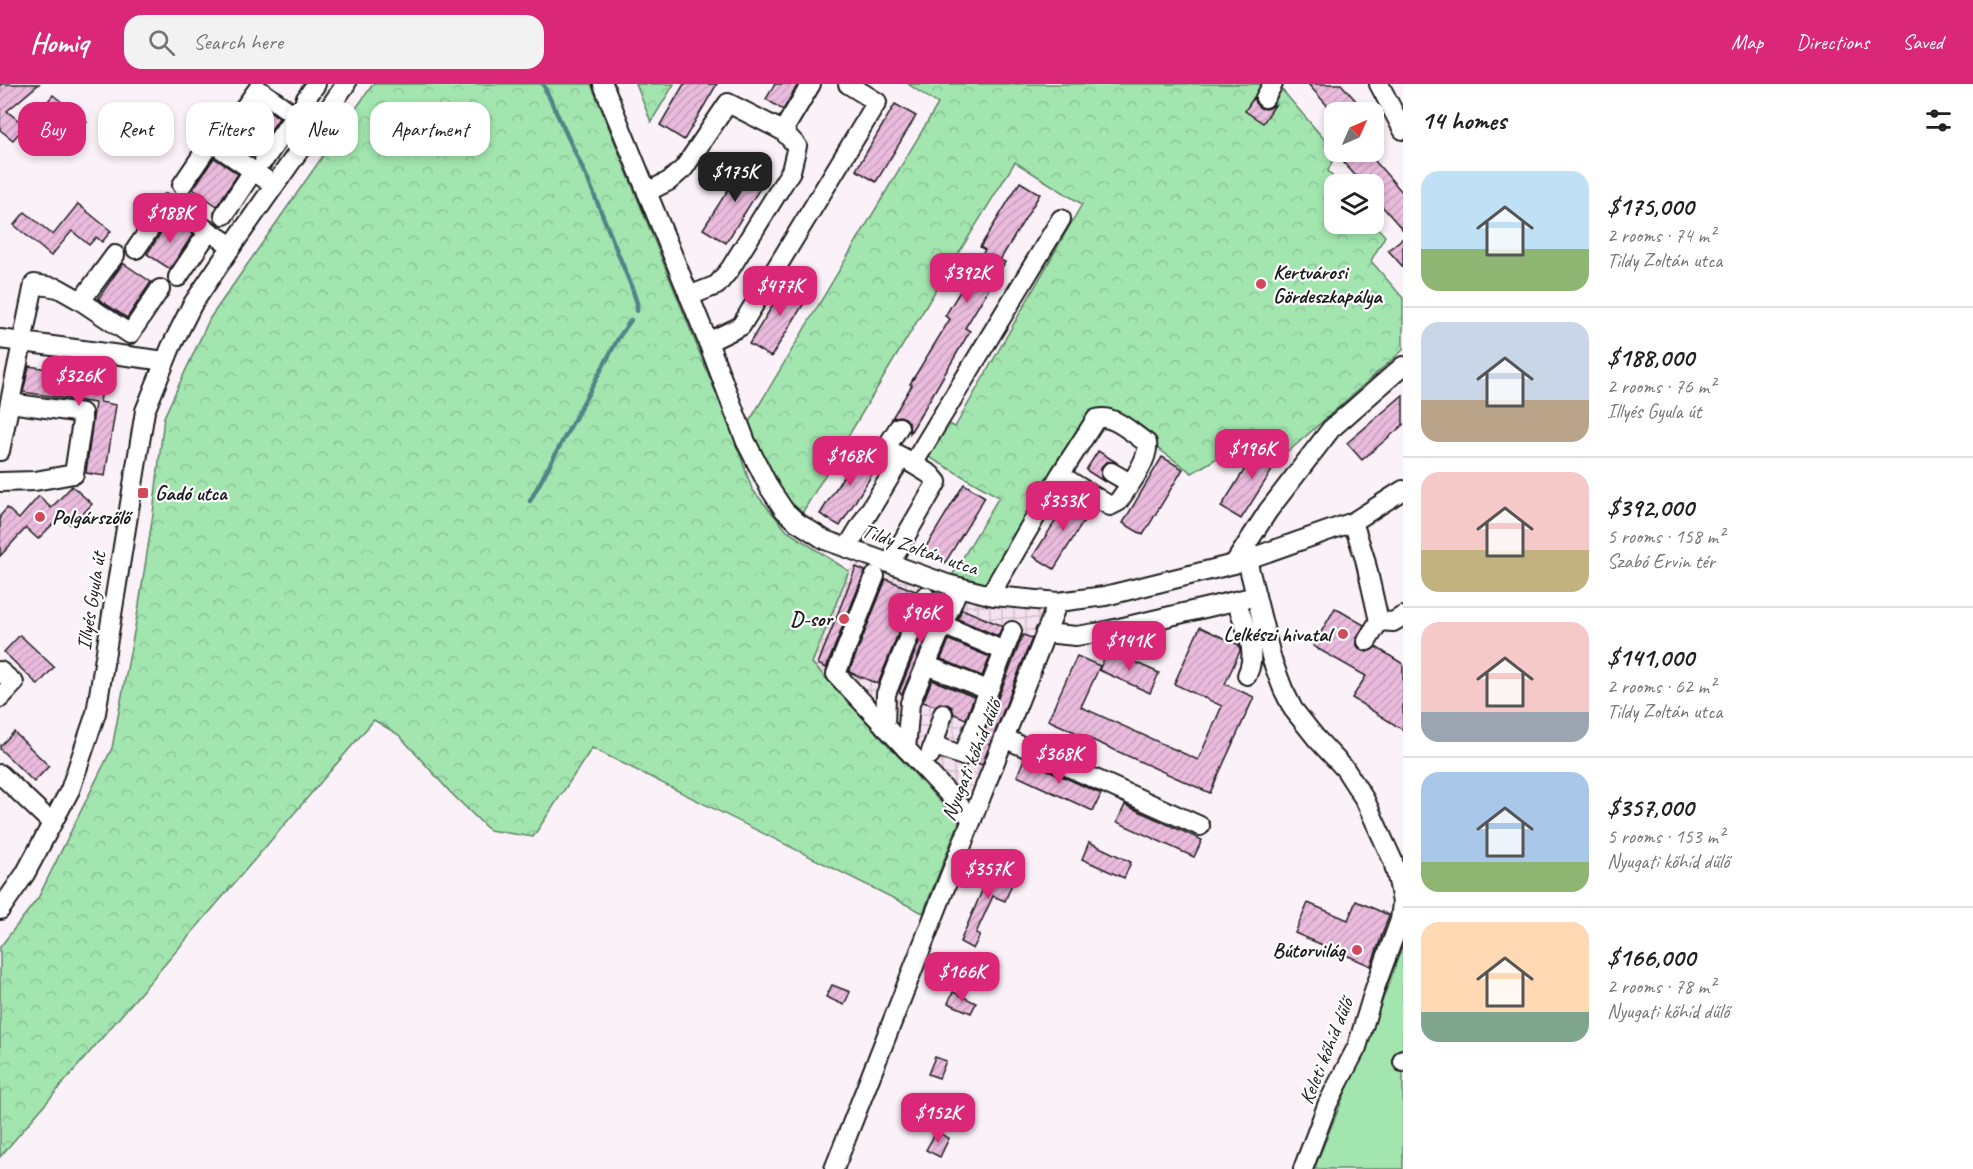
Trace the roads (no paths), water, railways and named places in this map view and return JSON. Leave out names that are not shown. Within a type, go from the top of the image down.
[{"type":"street","points":[[305,99],[316,84]]},
{"type":"street","name":"Illyés Gyula út","points":[[333,102],[346,84]]},
{"type":"street","name":"Tildy Zoltán utca","points":[[603,84],[708,342],[746,442],[770,489],[784,510],[797,522],[825,540],[959,587],[990,595],[1058,602],[1105,596],[1241,562],[1353,522],[1403,490]]},
{"type":"street","points":[[783,131],[810,84]]},
{"type":"street","points":[[708,342],[741,326],[877,102],[848,84]]},
{"type":"street","points":[[1380,84],[1403,130]]},
{"type":"street","points":[[249,102],[258,89],[286,109]]},
{"type":"street","points":[[647,192],[669,181],[684,168],[728,103],[783,131],[797,146],[791,171],[723,277],[717,285],[689,296]]},
{"type":"street","points":[[224,214],[286,128]]},
{"type":"street","points":[[182,185],[211,142],[259,165],[274,185]]},
{"type":"street","name":"Illyés Gyula út","points":[[0,910],[25,874],[70,790],[96,713],[145,411],[165,361],[192,305],[295,156]]},
{"type":"street","points":[[136,249],[167,204],[232,246]]},
{"type":"street","points":[[847,548],[908,461],[1061,219]]},
{"type":"street","points":[[178,277],[209,231]]},
{"type":"street","points":[[81,301],[116,255]]},
{"type":"street","points":[[0,451],[34,284],[58,288],[130,334],[160,289]]},
{"type":"street","points":[[0,339],[165,361]]},
{"type":"street","points":[[1241,562],[1268,511],[1331,429],[1403,366]]},
{"type":"street","points":[[0,482],[35,482],[74,474],[82,421],[82,413],[10,403]]},
{"type":"street","points":[[990,595],[1060,475],[1096,419],[1103,417],[1110,419],[1147,443],[1148,450],[1145,459],[1118,502],[1110,506],[1060,475]]},
{"type":"street","points":[[890,564],[936,482],[932,476],[886,448],[899,426]]},
{"type":"street","points":[[1111,472],[1130,483]]},
{"type":"street","points":[[1353,522],[1365,559],[1379,621],[1367,641]]},
{"type":"street","name":"Keleti kőhíd dűlő","points":[[1241,562],[1256,596],[1272,660],[1283,689],[1293,709],[1345,769],[1365,800],[1393,861],[1402,903],[1400,920],[1375,988],[1357,1047],[1328,1103],[1303,1169]]},
{"type":"street","points":[[875,576],[836,674],[972,819]]},
{"type":"street","points":[[906,749],[910,703],[959,587]]},
{"type":"street","points":[[885,727],[886,694],[925,596]]},
{"type":"street","points":[[1045,633],[1076,636],[1102,632],[1256,596]]},
{"type":"street","points":[[1236,601],[1252,649],[1252,665],[1247,675]]},
{"type":"street","name":"Nyugati kőhíd dűlő","points":[[834,1169],[1058,602]]},
{"type":"street","points":[[1379,621],[1393,622],[1403,616]]},
{"type":"street","points":[[943,625],[1004,651]]},
{"type":"street","points":[[933,745],[963,756],[1012,631]]},
{"type":"street","points":[[926,665],[988,690]]},
{"type":"street","points":[[0,671],[14,683],[0,698]]},
{"type":"street","points":[[925,769],[943,714]]},
{"type":"street","points":[[1004,738],[1200,826]]},
{"type":"street","points":[[0,774],[52,824]]},
{"type":"waterway","points":[[543,84],[589,182],[632,288],[637,311]]},
{"type":"waterway","points":[[530,501],[619,337],[631,320]]},
{"type":"place","name":"Kertvárosi Gördeszkapálya","points":[[1261,284]]},
{"type":"place","name":"Gadó utca","points":[[143,493]]},
{"type":"place","name":"Polgárszőlő","points":[[40,517]]},
{"type":"place","name":"D-sor","points":[[844,619]]},
{"type":"place","name":"Lelkészi hivatal","points":[[1343,634]]},
{"type":"place","name":"Bútorvilág","points":[[1357,950]]}]
